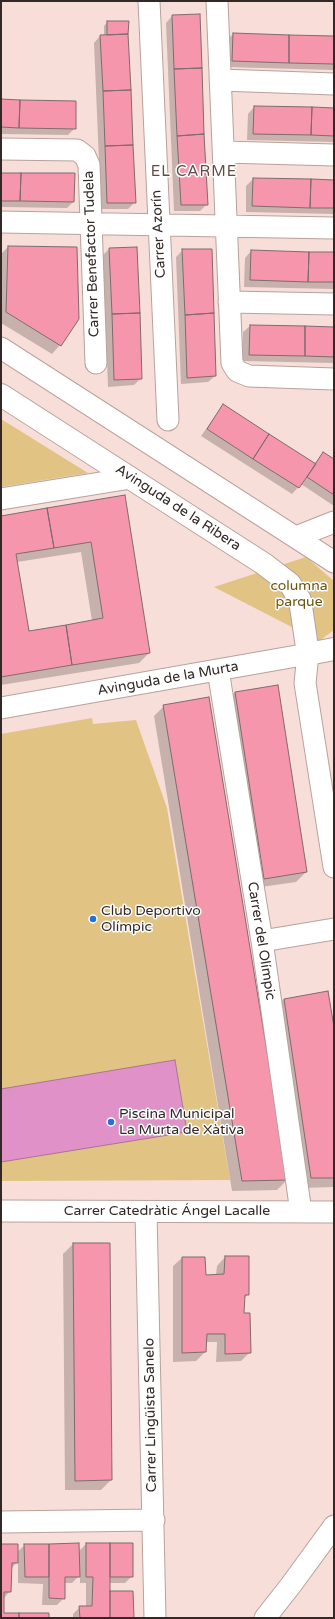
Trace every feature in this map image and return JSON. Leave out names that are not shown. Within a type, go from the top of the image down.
[{"type":"street","name":"Carrer Azorín","points":[[149,1],[168,420]]},
{"type":"street","points":[[217,1],[231,358],[236,371],[249,376],[334,378]]},
{"type":"street","points":[[220,80],[334,84]]},
{"type":"street","name":"Carrer Benefactor Tudela","points":[[1,148],[77,150],[86,156],[89,166],[96,363]]},
{"type":"street","points":[[224,152],[334,155]]},
{"type":"street","points":[[1,222],[334,228]]},
{"type":"street","points":[[229,302],[334,304]]},
{"type":"street","points":[[1,348],[334,562]]},
{"type":"street","name":"Avinguda de la Ribera","points":[[1,395],[264,564],[290,584],[300,600],[308,654]]},
{"type":"street","points":[[1,499],[131,478]]},
{"type":"street","points":[[296,537],[334,522]]},
{"type":"street","name":"Avinguda de la Murta","points":[[1,708],[334,649]]},
{"type":"street","points":[[308,654],[305,683],[334,868]]},
{"type":"street","name":"Carrer del Olímpic","points":[[218,670],[262,941],[302,1212]]},
{"type":"street","points":[[262,941],[334,929]]},
{"type":"street","name":"Carrer Catedràtic Ángel Lacalle","points":[[1,1211],[334,1212]]},
{"type":"street","name":"Carrer Lingüista Sanelo","points":[[146,1212],[155,1618]]},
{"type":"street","points":[[1,1522],[154,1520]]},
{"type":"street","points":[[265,1618],[334,1526]]},
{"type":"green space","points":[[1,419],[88,473],[1,487]]},
{"type":"green space","name":"columna parque","points":[[306,557],[334,581],[334,630],[319,641],[214,587]]},
{"type":"green space","name":"Club Deportivo Olímpic","points":[[92,718],[93,724],[136,720],[167,808],[230,1180],[1,1181],[1,734]]},
{"type":"shaded area","points":[[175,1060],[187,1132],[1,1162],[1,1089]]},
{"type":"building","points":[[200,14],[202,68],[174,69],[172,15]]},
{"type":"building","points":[[107,21],[129,21],[128,34],[107,35]]},
{"type":"building","points":[[233,33],[289,35],[289,63],[232,61]]},
{"type":"building","points":[[128,34],[131,90],[103,91],[100,35]]},
{"type":"building","points":[[289,35],[334,36],[334,64],[289,63]]},
{"type":"building","points":[[202,68],[204,134],[177,136],[174,69]]},
{"type":"building","points":[[131,90],[133,145],[105,146],[103,91]]},
{"type":"building","points":[[1,99],[20,100],[19,128],[1,127]]},
{"type":"building","points":[[20,100],[76,101],[76,129],[19,128]]},
{"type":"building","points":[[254,106],[312,107],[311,135],[253,134]]},
{"type":"building","points":[[312,107],[334,108],[334,136],[311,135]]},
{"type":"building","points":[[204,134],[208,205],[181,205],[177,136]]},
{"type":"building","points":[[133,145],[136,203],[107,203],[105,146]]},
{"type":"building","points":[[1,173],[21,173],[20,201],[1,201]]},
{"type":"building","points":[[21,173],[75,173],[74,202],[20,201]]},
{"type":"building","points":[[253,178],[311,179],[310,208],[252,206]]},
{"type":"building","points":[[311,179],[334,180],[334,208],[310,208]]},
{"type":"building","points":[[8,246],[77,247],[79,319],[61,346],[6,312]]},
{"type":"building","points":[[137,247],[140,313],[112,314],[109,248]]},
{"type":"building","points":[[182,249],[212,249],[214,313],[185,315]]},
{"type":"building","points":[[251,250],[309,252],[308,282],[250,280]]},
{"type":"building","points":[[309,252],[334,252],[334,282],[308,282]]},
{"type":"building","points":[[140,313],[142,379],[114,380],[112,314]]},
{"type":"building","points":[[214,313],[216,376],[187,378],[185,315]]},
{"type":"building","points":[[250,325],[305,326],[305,356],[249,355]]},
{"type":"building","points":[[305,326],[334,327],[334,357],[305,356]]},
{"type":"building","points":[[223,404],[269,434],[253,459],[207,429]]},
{"type":"building","points":[[269,434],[316,464],[299,488],[253,459]]},
{"type":"building","points":[[323,452],[334,459],[334,495],[307,477]]},
{"type":"building","points":[[125,495],[150,653],[72,665],[66,625],[103,618],[91,542],[54,548],[47,508]]},
{"type":"building","points":[[47,508],[54,548],[16,554],[29,631],[66,625],[72,665],[1,677],[1,516]]},
{"type":"building","points":[[278,685],[307,872],[264,879],[235,692]]},
{"type":"building","points":[[209,697],[288,1180],[242,1181],[163,705]]},
{"type":"building","points":[[328,991],[334,1027],[334,1178],[311,1178],[284,999]]},
{"type":"building","points":[[73,1243],[110,1243],[112,1480],[75,1481]]},
{"type":"building","points":[[225,1256],[249,1256],[249,1295],[245,1295],[244,1313],[250,1313],[251,1353],[225,1354],[225,1334],[207,1334],[206,1352],[182,1353],[182,1257],[205,1257],[206,1275],[224,1274]]},
{"type":"building","points":[[79,1543],[80,1577],[65,1577],[65,1599],[49,1598],[49,1544]]},
{"type":"building","points":[[86,1543],[110,1543],[110,1618],[80,1618],[79,1606],[92,1606],[93,1577],[86,1577]]},
{"type":"building","points":[[110,1543],[133,1543],[133,1577],[110,1577]]},
{"type":"building","points":[[1,1544],[18,1544],[18,1563],[12,1563],[11,1592],[4,1592],[4,1613],[19,1613],[19,1618],[1,1618]]},
{"type":"building","points":[[24,1544],[49,1544],[49,1577],[25,1577]]},
{"type":"building","points":[[110,1591],[133,1591],[134,1618],[110,1618]]},
{"type":"building","points":[[19,1613],[49,1613],[49,1618],[19,1618]]},
{"type":"place","name":"Club Deportivo Olímpic","points":[[93,919]]},
{"type":"place","name":"Piscina Municipal La Murta de Xàtiva","points":[[111,1122]]},
{"type":"district","name":"EL CARME","points":[[194,172]]}]
